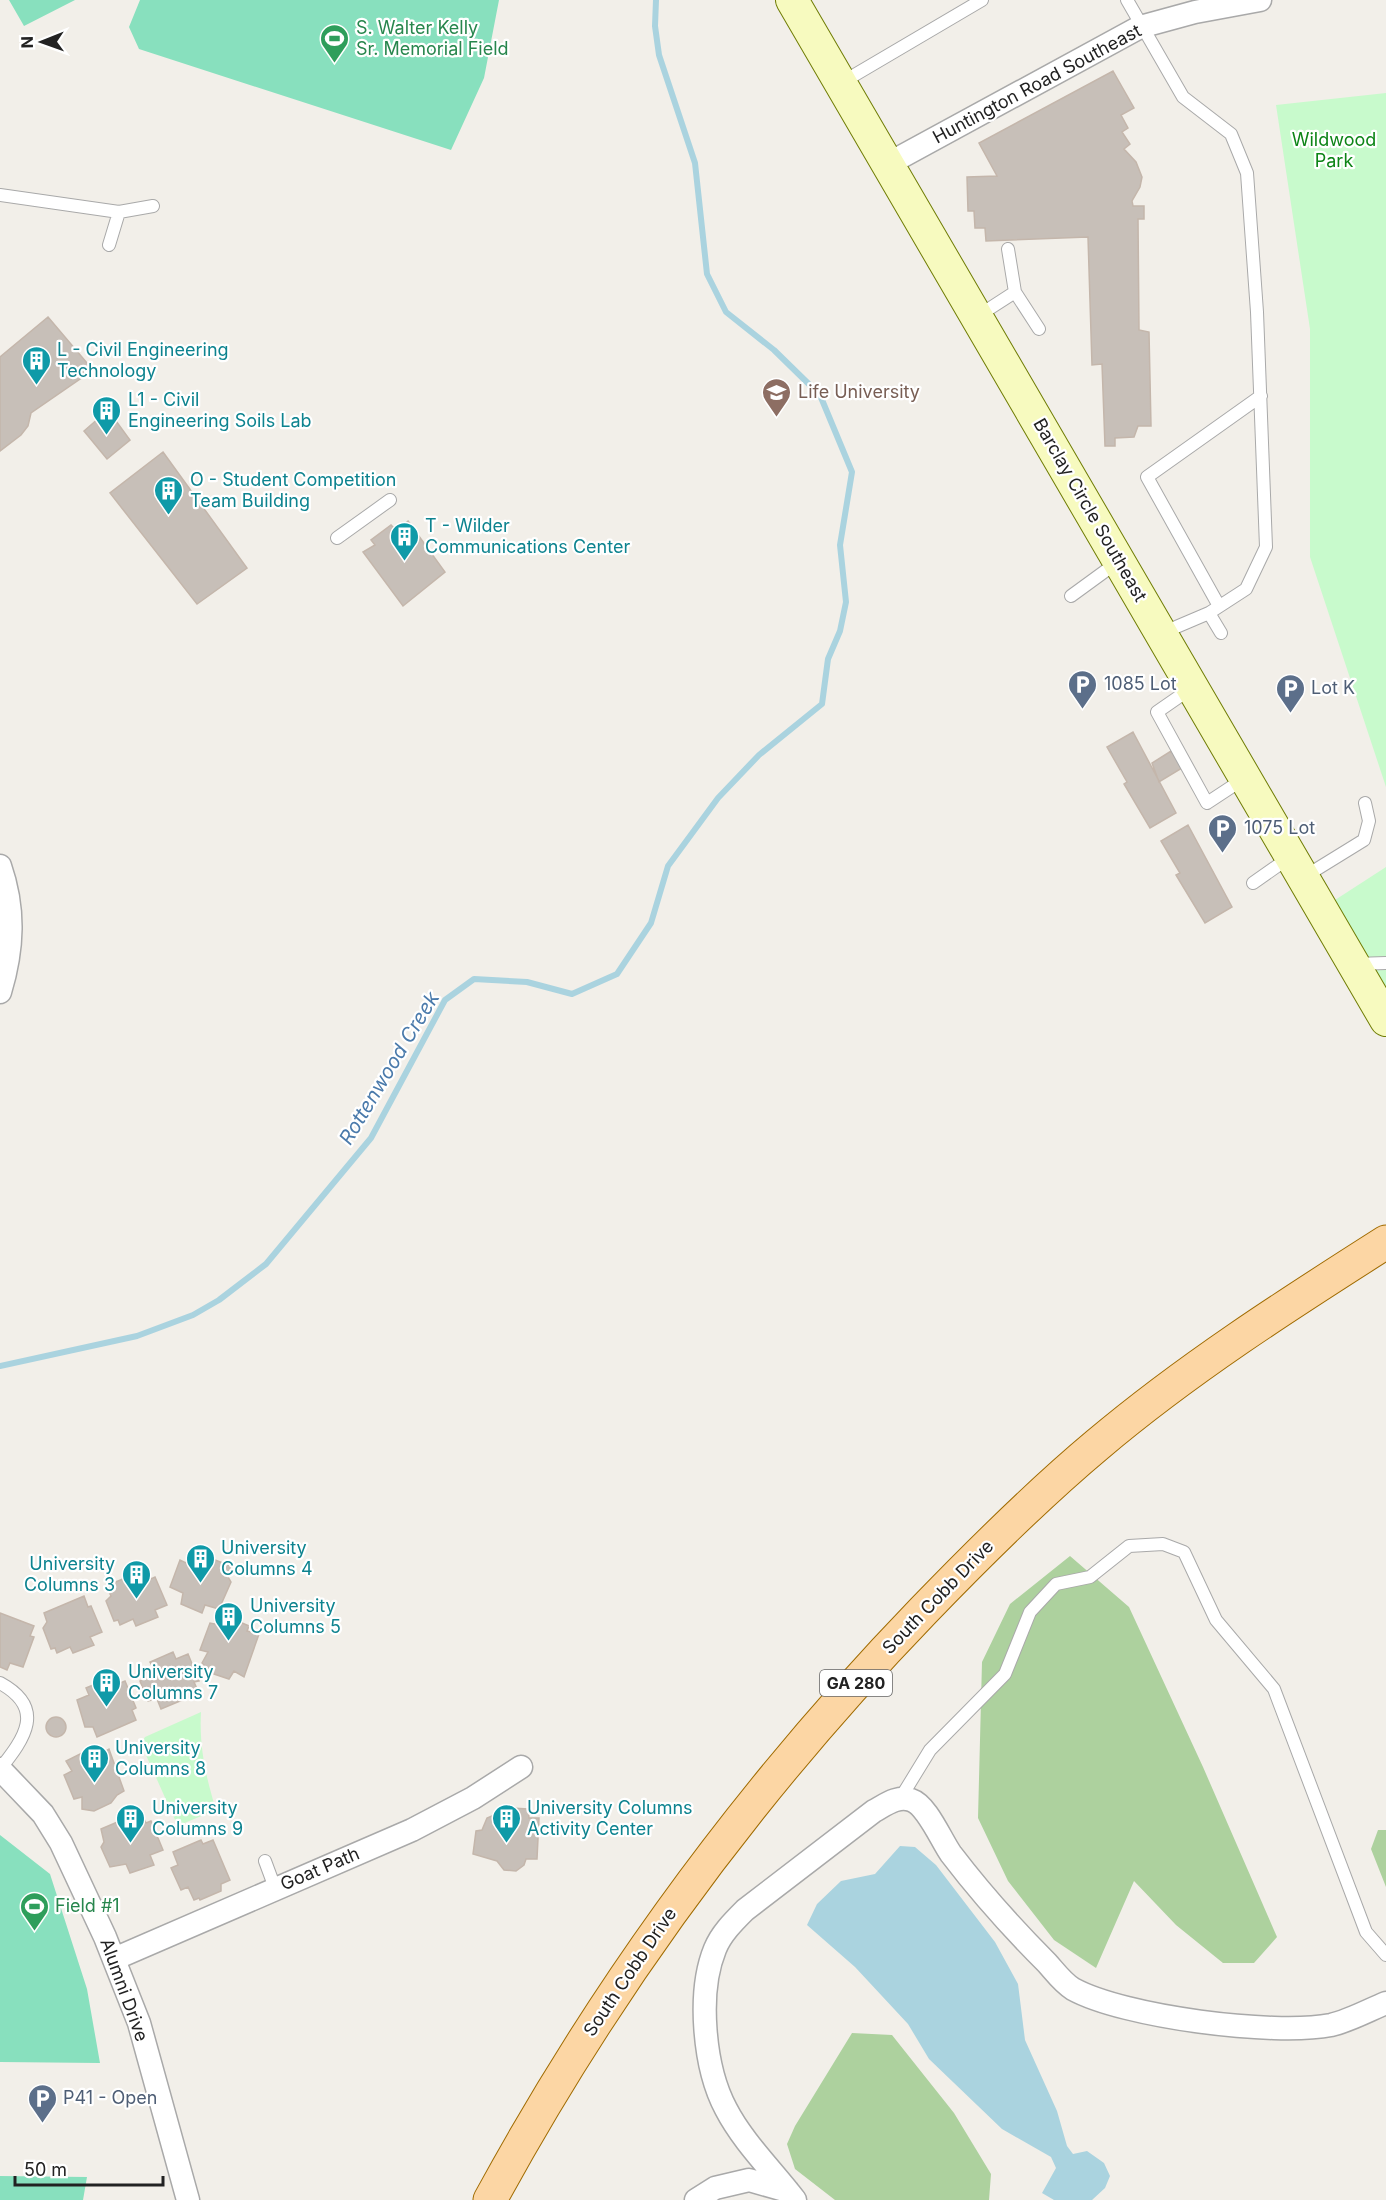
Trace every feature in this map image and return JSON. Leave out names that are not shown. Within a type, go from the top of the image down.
[{"type":"main road","name":"South Cobb Drive","points":[[490,2200],[550,2094],[668,1914],[756,1800],[896,1640],[997,1536],[1098,1444],[1227,1346],[1306,1292],[1386,1242]]},
{"type":"street","name":"Barclay Circle Southeast","points":[[792,0],[1386,1020]]},
{"type":"street","name":"Huntington Road Southeast","points":[[888,164],[1140,27],[1195,12],[1260,0]]},
{"type":"street","points":[[0,866],[9,897],[12,935],[0,992]]},
{"type":"street","name":"Goat Path","points":[[114,1959],[430,1822],[521,1767]]},
{"type":"street","name":"Alumni Drive","points":[[0,1769],[43,1814],[61,1843],[114,1959],[139,2023],[188,2200]]},
{"type":"street","points":[[792,2195],[727,2111],[713,2080],[706,2025],[706,1976],[715,1948],[728,1927],[745,1910],[874,1811],[900,1799],[911,1799],[921,1806],[951,1854],[1032,1949],[1071,1988],[1092,1998],[1142,2012],[1263,2027],[1314,2028],[1335,2024],[1386,2003]]},
{"type":"street","points":[[696,2200],[716,2188],[749,2180],[792,2195]]},
{"type":"lane","points":[[841,83],[982,0]]},
{"type":"lane","points":[[1127,0],[1140,27],[1183,97],[1232,134],[1247,173],[1261,396],[1266,547],[1246,589],[1214,610],[1162,633]]},
{"type":"lane","points":[[0,195],[118,212],[153,206]]},
{"type":"lane","points":[[109,244],[118,212]]},
{"type":"lane","points":[[1008,249],[1015,291],[1039,329]]},
{"type":"lane","points":[[977,316],[1015,291]]},
{"type":"lane","points":[[1221,633],[1214,610],[1147,477],[1261,396]]},
{"type":"lane","points":[[337,538],[390,500]]},
{"type":"lane","points":[[1071,596],[1120,560]]},
{"type":"lane","points":[[1193,686],[1157,712],[1207,803],[1246,778]]},
{"type":"lane","points":[[1253,883],[1364,840],[1369,821],[1365,803]]},
{"type":"lane","points":[[1353,964],[1386,963]]},
{"type":"lane","points":[[900,1799],[930,1750],[1005,1674],[1030,1612],[1042,1597],[1056,1584],[1090,1577],[1129,1546],[1163,1544],[1185,1552],[1216,1620],[1274,1689],[1366,1932],[1386,1955]]},
{"type":"lane","points":[[0,1683],[19,1697],[26,1713],[27,1724],[21,1743],[0,1769]]},
{"type":"lane","points":[[265,1861],[275,1888]]},
{"type":"green space","points":[[9,0],[75,0],[24,26]]},
{"type":"green space","name":"S. Walter Kelly Sr. Memorial Field","points":[[140,0],[499,0],[484,78],[451,150],[139,49],[129,27]]},
{"type":"green space","name":"Wildwood Park","points":[[1386,93],[1386,787],[1310,557],[1310,329],[1276,105]]},
{"type":"green space","points":[[1386,867],[1386,988],[1335,900]]},
{"type":"green space","points":[[1070,1556],[1129,1607],[1203,1767],[1277,1937],[1254,1963],[1223,1963],[1176,1925],[1134,1881],[1096,1968],[1054,1940],[1008,1881],[978,1818],[982,1662],[1010,1604]]},
{"type":"green space","points":[[201,1712],[204,1762],[216,1810],[182,1824],[176,1822],[141,1744],[145,1737]]},
{"type":"green space","points":[[1378,1830],[1386,1830],[1386,1887],[1371,1849]]},
{"type":"green space","name":"Field #1","points":[[0,1835],[50,1874],[87,1989],[100,2063],[0,2062]]},
{"type":"green space","points":[[852,2033],[892,2035],[954,2113],[991,2174],[989,2200],[835,2200],[795,2169],[787,2144],[795,2126]]},
{"type":"green space","points":[[0,2176],[87,2177],[83,2200],[0,2200]]},
{"type":"water","points":[[900,1846],[915,1847],[936,1865],[995,1942],[1018,1984],[1025,2040],[1057,2111],[1067,2146],[1073,2154],[1087,2151],[1104,2163],[1110,2176],[1105,2188],[1092,2200],[1054,2200],[1042,2193],[1056,2168],[1051,2157],[1002,2129],[929,2059],[908,2024],[855,1967],[807,1925],[817,1904],[841,1881],[875,1874]]},
{"type":"building","points":[[1113,71],[1134,108],[1121,115],[1128,128],[1122,132],[1130,144],[1124,149],[1136,162],[1142,177],[1140,187],[1132,201],[1133,206],[1144,206],[1144,219],[1138,219],[1139,330],[1149,332],[1151,426],[1138,426],[1134,437],[1115,438],[1115,446],[1105,446],[1102,364],[1092,365],[1088,237],[986,241],[985,228],[975,228],[974,211],[968,211],[967,177],[997,176],[979,143]]},
{"type":"building","name":"L - Civil Engineering Technology","points":[[48,317],[93,370],[31,413],[28,426],[21,435],[0,451],[0,357]]},
{"type":"building","name":"L1 - Civil Engineering Soils Lab","points":[[108,410],[130,440],[107,459],[84,431]]},
{"type":"building","name":"O - Student Competition Team Building","points":[[163,452],[247,568],[197,604],[110,493]]},
{"type":"building","name":"T - Wilder Communications Center","points":[[408,521],[445,572],[403,606],[363,552],[375,545],[371,540],[391,525],[397,531]]},
{"type":"building","points":[[1133,732],[1176,813],[1150,828],[1124,784],[1127,782],[1107,747]]},
{"type":"building","points":[[1171,751],[1182,768],[1159,782],[1152,763]]},
{"type":"building","points":[[1188,825],[1232,907],[1205,923],[1176,875],[1180,873],[1161,841]]},
{"type":"building","name":"University Columns 4","points":[[191,1551],[231,1566],[228,1577],[231,1582],[219,1609],[205,1605],[202,1613],[181,1604],[183,1593],[170,1587],[180,1560],[186,1563]]},
{"type":"building","name":"University Columns 3","points":[[147,1569],[151,1579],[155,1577],[167,1605],[155,1610],[158,1617],[136,1626],[133,1619],[120,1625],[118,1620],[114,1621],[106,1601],[111,1596],[106,1586]]},
{"type":"building","points":[[84,1596],[102,1632],[90,1637],[94,1645],[73,1653],[70,1647],[57,1653],[55,1648],[51,1649],[43,1628],[47,1622],[44,1613]]},
{"type":"building","points":[[0,1613],[34,1626],[30,1636],[34,1637],[23,1667],[10,1663],[7,1670],[0,1667]]},
{"type":"building","name":"University Columns 5","points":[[221,1614],[249,1626],[247,1631],[259,1634],[244,1677],[234,1671],[229,1679],[214,1674],[202,1663],[208,1652],[200,1650],[210,1623],[220,1625]]},
{"type":"building","points":[[173,1652],[176,1659],[188,1654],[199,1681],[194,1682],[199,1693],[161,1709],[157,1699],[148,1701],[140,1681],[143,1679],[141,1674],[154,1669],[150,1662]]},
{"type":"building","name":"University Columns 7","points":[[110,1678],[113,1686],[125,1681],[136,1708],[132,1710],[136,1720],[97,1737],[93,1727],[85,1727],[77,1700],[89,1695],[86,1688]]},
{"type":"building","points":[[56,1717],[63,1720],[66,1727],[63,1734],[56,1737],[49,1734],[46,1727],[49,1720]]},
{"type":"building","name":"University Columns 8","points":[[92,1748],[96,1757],[109,1749],[124,1791],[117,1795],[111,1803],[94,1811],[82,1809],[82,1797],[74,1799],[64,1775],[72,1771],[66,1761]]},
{"type":"building","name":"University Columns Activity Center","points":[[511,1808],[528,1809],[529,1818],[539,1818],[537,1859],[526,1859],[524,1865],[516,1871],[504,1870],[497,1861],[473,1854],[476,1831],[482,1830],[487,1818]]},
{"type":"building","name":"University Columns 9","points":[[141,1812],[146,1823],[151,1821],[163,1850],[150,1855],[154,1865],[130,1873],[126,1864],[110,1867],[101,1847],[104,1842],[101,1829]]},
{"type":"building","points":[[201,1840],[203,1844],[213,1840],[230,1880],[221,1884],[221,1891],[200,1900],[199,1898],[194,1900],[188,1887],[181,1890],[171,1868],[178,1865],[173,1852]]},
{"type":"waterway","name":"Rottenwood Creek","points":[[0,1366],[137,1336],[193,1315],[219,1300],[266,1264],[371,1138],[445,1000],[474,979],[527,982],[572,994],[617,974],[651,923],[668,866],[718,798],[759,755],[822,704],[828,659],[840,631],[846,602],[840,545],[852,472],[820,395],[774,350],[726,312],[707,274],[695,163],[659,55],[655,26],[656,0]]},
{"type":"place","name":"S. Walter Kelly Sr. Memorial Field","points":[[335,64]]},
{"type":"place","name":"L - Civil Engineering Technology","points":[[36,386]]},
{"type":"place","name":"Life University","points":[[777,418]]},
{"type":"place","name":"L1 - Civil Engineering Soils Lab","points":[[107,436]]},
{"type":"place","name":"O - Student Competition Team Building","points":[[169,516]]},
{"type":"place","name":"T - Wilder Communications Center","points":[[404,562]]},
{"type":"place","name":"1085 Lot","points":[[1083,710]]},
{"type":"place","name":"Lot K","points":[[1290,714]]},
{"type":"place","name":"1075 Lot","points":[[1223,854]]},
{"type":"place","name":"University Columns 4","points":[[200,1584]]},
{"type":"place","name":"University Columns 3","points":[[136,1600]]},
{"type":"place","name":"University Columns 5","points":[[229,1642]]},
{"type":"place","name":"University Columns 7","points":[[107,1708]]},
{"type":"place","name":"University Columns 8","points":[[94,1784]]},
{"type":"place","name":"University Columns 9","points":[[131,1844]]},
{"type":"place","name":"University Columns Activity Center","points":[[506,1844]]},
{"type":"place","name":"Field #1","points":[[34,1932]]},
{"type":"place","name":"P41 - Open","points":[[42,2124]]}]
